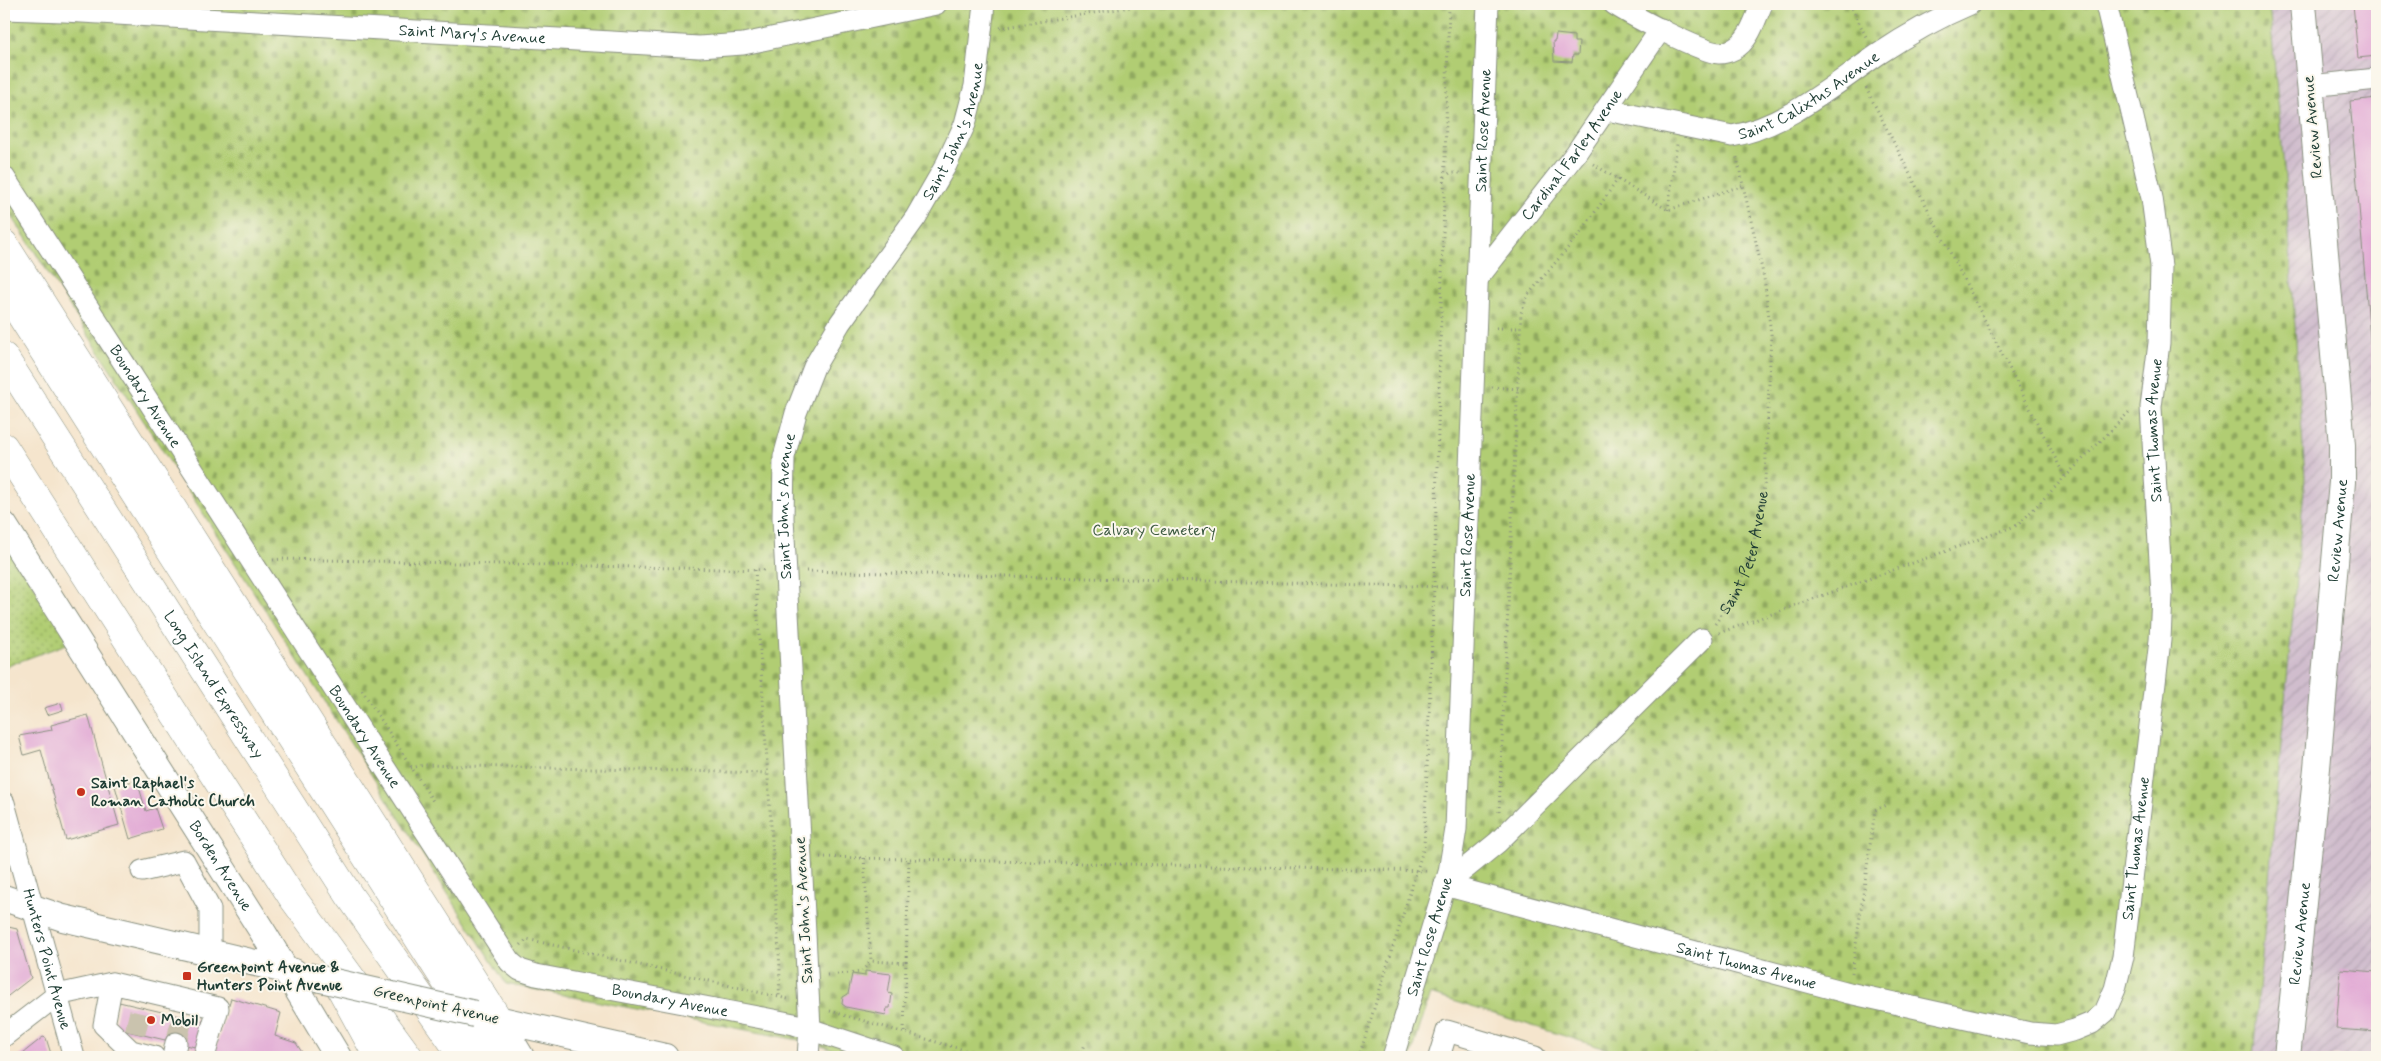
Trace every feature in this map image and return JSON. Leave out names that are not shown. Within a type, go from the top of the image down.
[{"type":"highway","points":[[4,244],[486,1017]]},
{"type":"highway","points":[[4,289],[494,1057]]},
{"type":"highway","name":"Long Island Expressway","points":[[4,358],[349,895],[463,1057]]},
{"type":"highway","points":[[4,446],[292,897],[409,1057]]},
{"type":"highway","points":[[292,897],[378,1057]]},
{"type":"main road","name":"Review Avenue","points":[[2287,1057],[2318,758],[2342,482],[2342,445],[2302,4]]},
{"type":"main road","name":"Borden Avenue","points":[[4,525],[296,972],[338,1057]]},
{"type":"main road","name":"Greenpoint Avenue","points":[[4,898],[63,918],[666,1057]]},
{"type":"main road","points":[[486,1017],[521,1057]]},
{"type":"street","name":"Saint Mary's Avenue","points":[[4,10],[65,7],[699,47],[743,44],[936,4]]},
{"type":"street","name":"Saint John's Avenue","points":[[808,1057],[810,1028],[808,976],[785,571],[782,479],[789,434],[814,367],[828,343],[916,217],[957,142],[965,124],[975,86],[984,4]]},
{"type":"street","name":"Saint Rose Avenue","points":[[1393,1057],[1447,879],[1456,829],[1488,4]]},
{"type":"street","points":[[1614,4],[1661,29],[1710,51],[1720,53],[1728,51],[1747,37],[1762,4]]},
{"type":"street","name":"Saint Calixtus Avenue","points":[[1607,110],[1732,136],[1747,133],[1774,122],[1934,20],[1970,4]]},
{"type":"street","name":"Saint Thomas Avenue","points":[[1447,879],[1849,993],[2010,1029],[2045,1035],[2065,1033],[2084,1027],[2098,1019],[2110,1002],[2119,975],[2127,933],[2160,640],[2162,595],[2151,407],[2152,388],[2158,362],[2162,302],[2159,246],[2147,174],[2106,4]]},
{"type":"street","name":"Cardinal Farley Avenue","points":[[1478,278],[1576,153],[1661,29]]},
{"type":"street","points":[[2310,86],[2377,78]]},
{"type":"street","name":"Boundary Avenue","points":[[4,177],[505,958],[514,966],[536,975],[774,1019],[810,1028],[894,1057]]},
{"type":"street","points":[[1447,879],[1498,842],[1702,640]]},
{"type":"street","name":"Hunters Point Avenue","points":[[4,803],[74,1057]]},
{"type":"street","points":[[142,871],[184,861],[210,909],[210,951]]},
{"type":"street","points":[[112,982],[104,1025],[154,1057]]},
{"type":"street","points":[[4,1036],[57,995],[112,982],[142,999],[185,1009],[218,1008],[204,1057]]},
{"type":"street","points":[[1439,1057],[1447,1031],[1535,1057]]},
{"type":"path","points":[[980,31],[1149,4]]},
{"type":"path","points":[[1359,1057],[1424,847],[1434,586],[1449,4]]},
{"type":"path","points":[[1850,4],[1876,56]]},
{"type":"path","points":[[1856,70],[2066,479]]},
{"type":"path","points":[[1668,210],[1680,124]]},
{"type":"path","name":"Saint Peter Avenue","points":[[1702,640],[1726,610],[1745,576],[1757,536],[1765,480],[1770,334],[1764,278],[1732,136]]},
{"type":"path","points":[[1576,153],[1668,210]]},
{"type":"path","points":[[1498,842],[1521,313],[1528,295],[1582,231],[1618,179]]},
{"type":"path","points":[[1668,210],[1744,185]]},
{"type":"path","points":[[1476,327],[1520,328]]},
{"type":"path","points":[[1474,386],[1519,389]]},
{"type":"path","points":[[1702,640],[2018,525],[2066,479],[2152,388]]},
{"type":"path","points":[[254,567],[282,559],[1434,586]]},
{"type":"path","points":[[755,570],[780,969],[779,997]]},
{"type":"path","points":[[391,780],[412,768],[424,765],[768,773]]},
{"type":"path","points":[[1849,993],[1875,810],[1886,805]]},
{"type":"path","points":[[802,857],[1418,871],[1447,879]]},
{"type":"path","points":[[808,976],[861,972],[871,961],[864,858]]},
{"type":"path","points":[[904,1032],[909,859]]},
{"type":"path","points":[[505,958],[528,939],[779,997],[988,1057]]},
{"type":"path","points":[[871,961],[907,963]]},
{"type":"path","points":[[1081,1057],[1085,1044]]},
{"type":"shaded area","points":[[2269,4],[2377,4],[2377,1057],[2253,1057],[2305,478],[2286,190]]},
{"type":"green space","name":"Calvary Cemetery","points":[[4,4],[2269,4],[2286,190],[2305,478],[2253,1057],[1632,1057],[1430,994],[1411,1057],[854,1057],[809,1042],[506,984],[4,204]]},
{"type":"green space","points":[[4,541],[72,642],[4,667]]},
{"type":"building","points":[[2353,4],[2377,4],[2377,56],[2358,58]]},
{"type":"building","points":[[1556,34],[1574,36],[1574,42],[1579,42],[1578,55],[1573,55],[1572,62],[1554,61],[1553,41],[1555,41]]},
{"type":"building","points":[[2377,98],[2377,408],[2376,408],[2350,101]]},
{"type":"building","points":[[61,703],[63,710],[47,715],[44,708]]},
{"type":"building","name":"Saint Raphael's Roman Catholic Church","points":[[88,715],[119,825],[66,840],[41,750],[24,755],[19,736],[52,730],[51,725]]},
{"type":"building","points":[[137,780],[146,811],[155,808],[162,829],[130,839],[115,786]]},
{"type":"building","points":[[4,926],[17,929],[31,978],[4,999]]},
{"type":"building","points":[[2341,969],[2377,972],[2377,1032],[2336,1029]]},
{"type":"building","points":[[865,971],[891,974],[888,993],[892,994],[890,1008],[887,1008],[886,1015],[846,1007],[842,1004],[843,997],[848,994],[852,974],[865,976]]},
{"type":"building","points":[[231,998],[281,1013],[275,1036],[296,1043],[305,1057],[213,1057]]},
{"type":"building","points":[[119,1002],[205,1022],[199,1048],[114,1028]]},
{"type":"building","points":[[43,1037],[46,1038],[52,1057],[18,1057]]},
{"type":"tunnel","points":[[135,1033],[141,1007]]},
{"type":"tunnel","points":[[176,1043],[183,1016]]},
{"type":"place","name":"Saint Raphael's Roman Catholic Church","points":[[81,792]]},
{"type":"place","name":"Greenpoint Avenue & Hunters Point Avenue","points":[[187,976]]},
{"type":"place","name":"Mobil","points":[[151,1020]]}]
